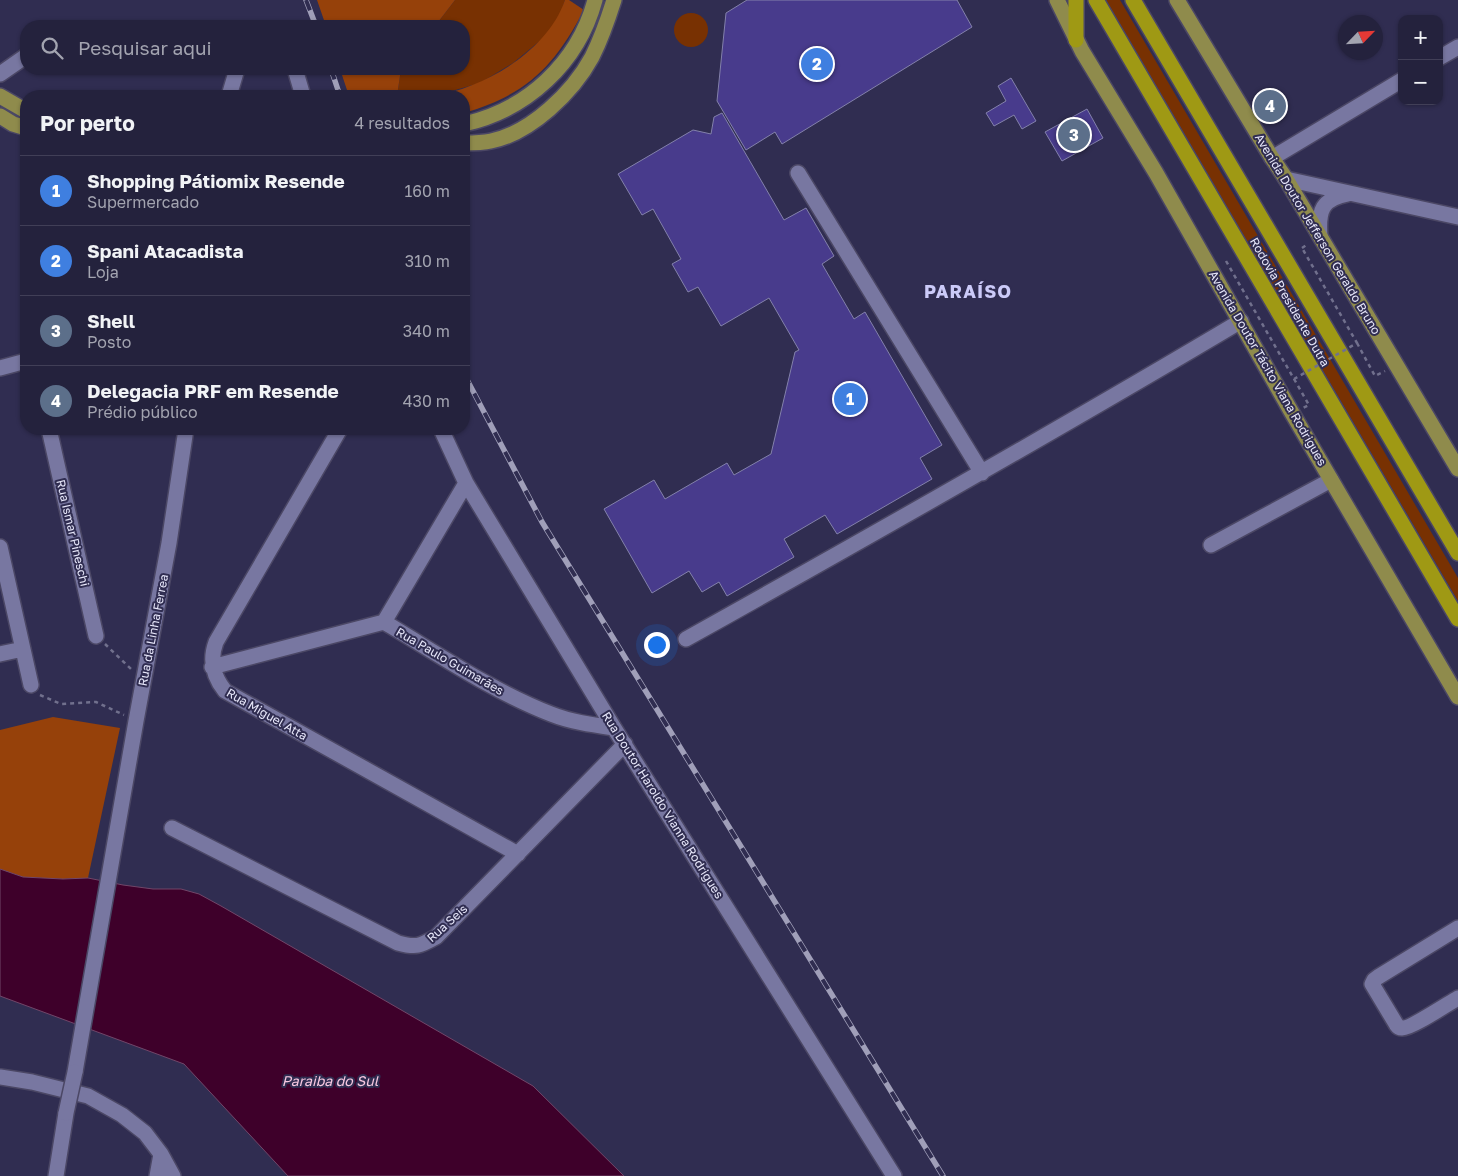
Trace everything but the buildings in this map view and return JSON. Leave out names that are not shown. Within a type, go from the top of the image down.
[{"type":"highway","points":[[1076,0],[1076,40]]},
{"type":"highway","name":"Rodovia Presidente Dutra","points":[[1096,0],[1458,619]]},
{"type":"highway","name":"Rodovia Presidente Dutra","points":[[1133,0],[1458,553]]},
{"type":"main road","points":[[470,143],[492,141],[518,130],[544,114],[575,82],[592,58],[614,0]]},
{"type":"main road","name":"Avenida Doutor Tácito Viana Rodrigues","points":[[1045,0],[1076,40]]},
{"type":"main road","name":"Avenida Doutor Tácito Viana Rodrigues","points":[[1056,0],[1076,40],[1156,173],[1331,480],[1458,697]]},
{"type":"main road","name":"Avenida Doutor Jefferson Geraldo Bruno","points":[[1177,0],[1286,179],[1458,469]]},
{"type":"main road","points":[[470,122],[500,113],[521,101],[542,86],[558,71],[574,47],[591,2]]},
{"type":"main road","points":[[0,96],[20,108]]},
{"type":"main road","points":[[0,116],[20,126]]},
{"type":"street","points":[[1443,56],[1458,47]]},
{"type":"street","points":[[0,74],[20,60]]},
{"type":"street","points":[[231,90],[234,75]]},
{"type":"street","points":[[297,75],[301,90]]},
{"type":"street","points":[[1272,158],[1398,82]]},
{"type":"street","points":[[798,173],[982,473]]},
{"type":"street","points":[[1286,179],[1458,217]]},
{"type":"street","points":[[1320,236],[1319,223],[1325,204],[1334,197],[1350,193]]},
{"type":"street","points":[[686,639],[982,473],[1241,322]]},
{"type":"street","points":[[0,368],[20,363]]},
{"type":"street","name":"Rua Ismar Pineschi","points":[[50,435],[96,636]]},
{"type":"street","name":"Rua da Linha Ferrea","points":[[56,1176],[116,830],[169,543],[185,435]]},
{"type":"street","points":[[337,435],[216,642],[212,652],[212,667],[384,622]]},
{"type":"street","name":"Rua Doutor Haroldo Vianna Rodrigues","points":[[443,435],[466,483],[614,728],[894,1176]]},
{"type":"street","points":[[1211,545],[1331,480]]},
{"type":"street","name":"Rua Paulo Guimarães","points":[[466,483],[384,622],[506,694],[552,714],[583,723],[614,728]]},
{"type":"street","points":[[0,547],[31,685]]},
{"type":"street","points":[[0,654],[23,649]]},
{"type":"street","name":"Rua Miguel Atta","points":[[212,667],[217,680],[225,691],[518,854]]},
{"type":"street","name":"Rua Seis","points":[[172,828],[398,943],[413,947],[422,945],[436,937],[625,744]]},
{"type":"street","points":[[1436,940],[1458,918]]},
{"type":"street","points":[[1458,928],[1378,977],[1372,984],[1399,1028],[1415,1023],[1458,998]]},
{"type":"street","points":[[0,1077],[32,1082],[88,1096],[122,1115],[144,1133],[161,1154],[173,1176]]},
{"type":"street","points":[[157,1176],[161,1154]]},
{"type":"path","points":[[1302,248],[1375,376],[1396,364]]},
{"type":"path","points":[[1226,261],[1294,379],[1357,343]]},
{"type":"path","points":[[96,636],[143,680]]},
{"type":"path","points":[[31,685],[42,698],[62,704],[96,702],[136,721]]},
{"type":"shaded area","points":[[317,0],[455,0],[440,20],[324,20]]},
{"type":"shaded area","points":[[455,0],[565,0],[561,12],[547,35],[513,63],[480,83],[455,90],[398,90],[400,75],[470,75],[470,20],[440,20]]},
{"type":"shaded area","points":[[565,0],[569,0],[584,10],[561,48],[536,76],[521,88],[505,97],[470,111],[470,90],[457,90],[473,85],[512,64],[544,36],[556,19]]},
{"type":"shaded area","points":[[1106,0],[1120,0],[1458,578],[1458,601]]},
{"type":"shaded area","points":[[691,13],[703,18],[708,30],[703,42],[691,47],[679,42],[674,30],[679,18]]},
{"type":"shaded area","points":[[342,75],[400,75],[398,90],[347,90]]},
{"type":"shaded area","points":[[53,717],[120,728],[88,878],[23,877],[0,869],[0,730]]},
{"type":"water","name":"Paraiba do Sul","points":[[0,869],[23,877],[88,878],[153,889],[181,889],[199,894],[533,1086],[624,1176],[288,1176],[184,1064],[0,996]]},
{"type":"railway","points":[[306,0],[314,20]]},
{"type":"railway","points":[[333,75],[338,90]]},
{"type":"railway","points":[[470,385],[542,522],[943,1176]]},
{"type":"place","name":"Spani Atacadista","points":[[817,64]]},
{"type":"place","name":"Delegacia PRF em Resende","points":[[1270,106]]},
{"type":"place","name":"Shell","points":[[1074,135]]},
{"type":"place","name":"Shopping Pátiomix Resende","points":[[850,399]]},
{"type":"district","name":"PARAÍSO","points":[[968,291]]}]
